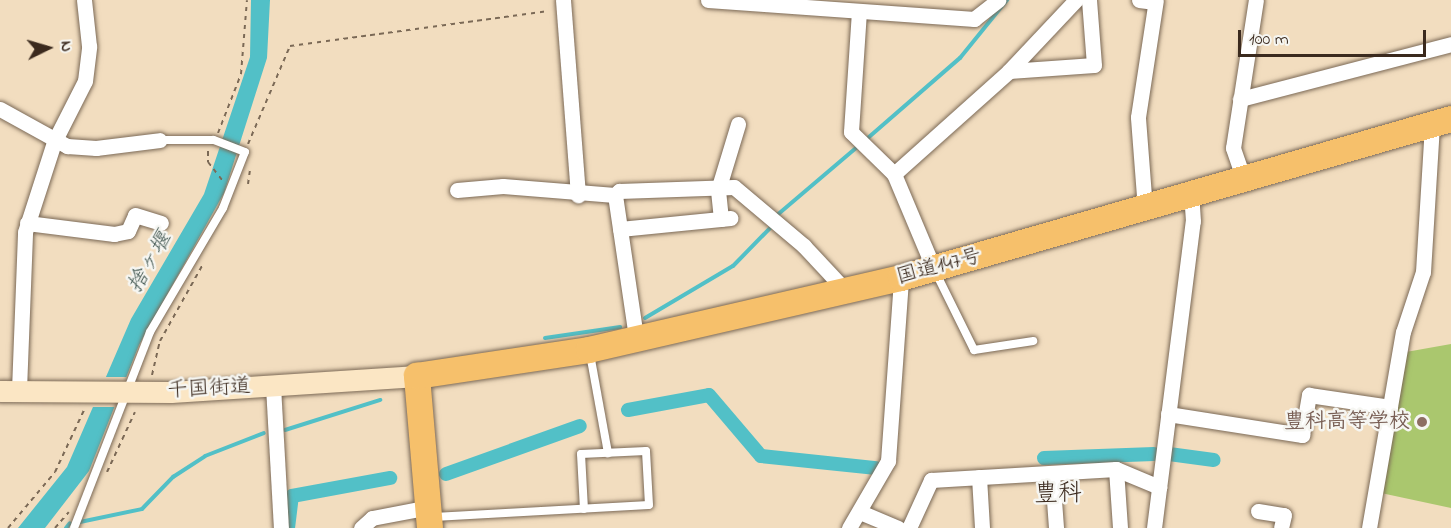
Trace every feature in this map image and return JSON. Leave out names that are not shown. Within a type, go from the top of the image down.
[{"type":"highway","name":"国道147号","points":[[417,376],[589,350],[636,337],[901,278],[1442,122]]},
{"type":"highway","points":[[417,376],[430,517]]},
{"type":"main road","name":"千国街道","points":[[9,391],[129,398],[417,376]]},
{"type":"street","points":[[9,391],[27,223],[54,142],[85,81],[89,46],[84,0]]},
{"type":"street","points":[[708,0],[974,19],[998,0]]},
{"type":"street","points":[[894,174],[1009,71],[1076,0]]},
{"type":"street","points":[[1009,71],[1094,65],[1089,0]]},
{"type":"street","points":[[1139,0],[1155,1],[1138,117],[1145,209]]},
{"type":"street","points":[[1244,180],[1233,148],[1256,0]]},
{"type":"street","points":[[563,5],[569,139],[578,195]]},
{"type":"street","points":[[859,11],[851,132],[894,174],[934,269]]},
{"type":"street","points":[[1240,99],[1451,44]]},
{"type":"street","points":[[0,109],[54,142],[96,148],[160,140]]},
{"type":"street","points":[[1369,528],[1403,332],[1423,272],[1442,122]]},
{"type":"street","points":[[620,230],[726,218],[720,186],[738,124]]},
{"type":"street","points":[[457,190],[503,186],[578,195],[615,195],[720,186],[734,187],[752,201],[846,291]]},
{"type":"street","points":[[615,195],[636,337]]},
{"type":"street","points":[[1154,528],[1192,220],[1191,195]]},
{"type":"street","points":[[27,223],[114,234],[128,231],[135,215],[161,223]]},
{"type":"street","points":[[849,528],[888,462],[901,278]]},
{"type":"street","points":[[273,386],[281,528]]},
{"type":"street","points":[[1168,414],[1302,435],[1309,394],[1390,407]]},
{"type":"street","points":[[909,528],[931,480],[1116,469],[1159,487]]},
{"type":"street","points":[[1116,469],[1120,528]]},
{"type":"street","points":[[1052,473],[1056,528]]},
{"type":"street","points":[[979,477],[981,528]]},
{"type":"street","points":[[1258,511],[1284,514],[1281,528]]},
{"type":"street","points":[[860,512],[898,528]]},
{"type":"street","points":[[361,528],[372,518],[430,517]]},
{"type":"lane","points":[[74,528],[129,398],[150,332],[223,208],[244,150],[217,139],[160,140]]},
{"type":"lane","points":[[934,269],[974,350],[1034,341]]},
{"type":"lane","points":[[589,350],[608,453]]},
{"type":"lane","points":[[430,517],[649,505],[646,450],[581,454],[584,508]]},
{"type":"path","points":[[217,139],[241,74],[246,0]]},
{"type":"path","points":[[244,150],[290,46],[563,5]]},
{"type":"path","points":[[210,146],[211,166],[228,187]]},
{"type":"path","points":[[152,375],[169,326]]},
{"type":"path","points":[[8,528],[55,472],[91,397]]},
{"type":"path","points":[[102,479],[129,398]]},
{"type":"path","points":[[56,528],[75,502]]},
{"type":"green space","name":"豊科高等学校","points":[[1451,344],[1451,508],[1381,493],[1406,352]]},
{"type":"water","points":[[251,0],[270,0],[267,58],[224,193],[139,345],[89,471],[45,528],[18,528],[67,467],[131,319],[204,194],[250,57]]},
{"type":"pier","points":[[101,377],[129,377],[117,407],[91,407]]},
{"type":"waterway","points":[[869,137],[960,58],[1007,0]]},
{"type":"waterway","points":[[776,216],[856,148]]},
{"type":"waterway","points":[[645,318],[733,266],[774,224]]},
{"type":"waterway","points":[[545,338],[620,327]]},
{"type":"waterway","points":[[628,410],[709,395],[761,456],[876,468]]},
{"type":"waterway","points":[[285,430],[380,400]]},
{"type":"waterway","points":[[446,474],[580,426]]},
{"type":"waterway","points":[[80,522],[142,509],[173,477],[205,456],[264,433]]},
{"type":"waterway","points":[[1044,458],[1154,454]]},
{"type":"waterway","points":[[1169,454],[1214,460]]},
{"type":"waterway","points":[[288,528],[292,496],[390,478]]},
{"type":"waterway","points":[[66,528],[70,523]]},
{"type":"place","name":"豊科高等学校","points":[[1422,422]]},
{"type":"district","name":"豊科","points":[[1058,495]]},
{"type":"water label","name":"捨ヶ堰","points":[[151,263]]}]
